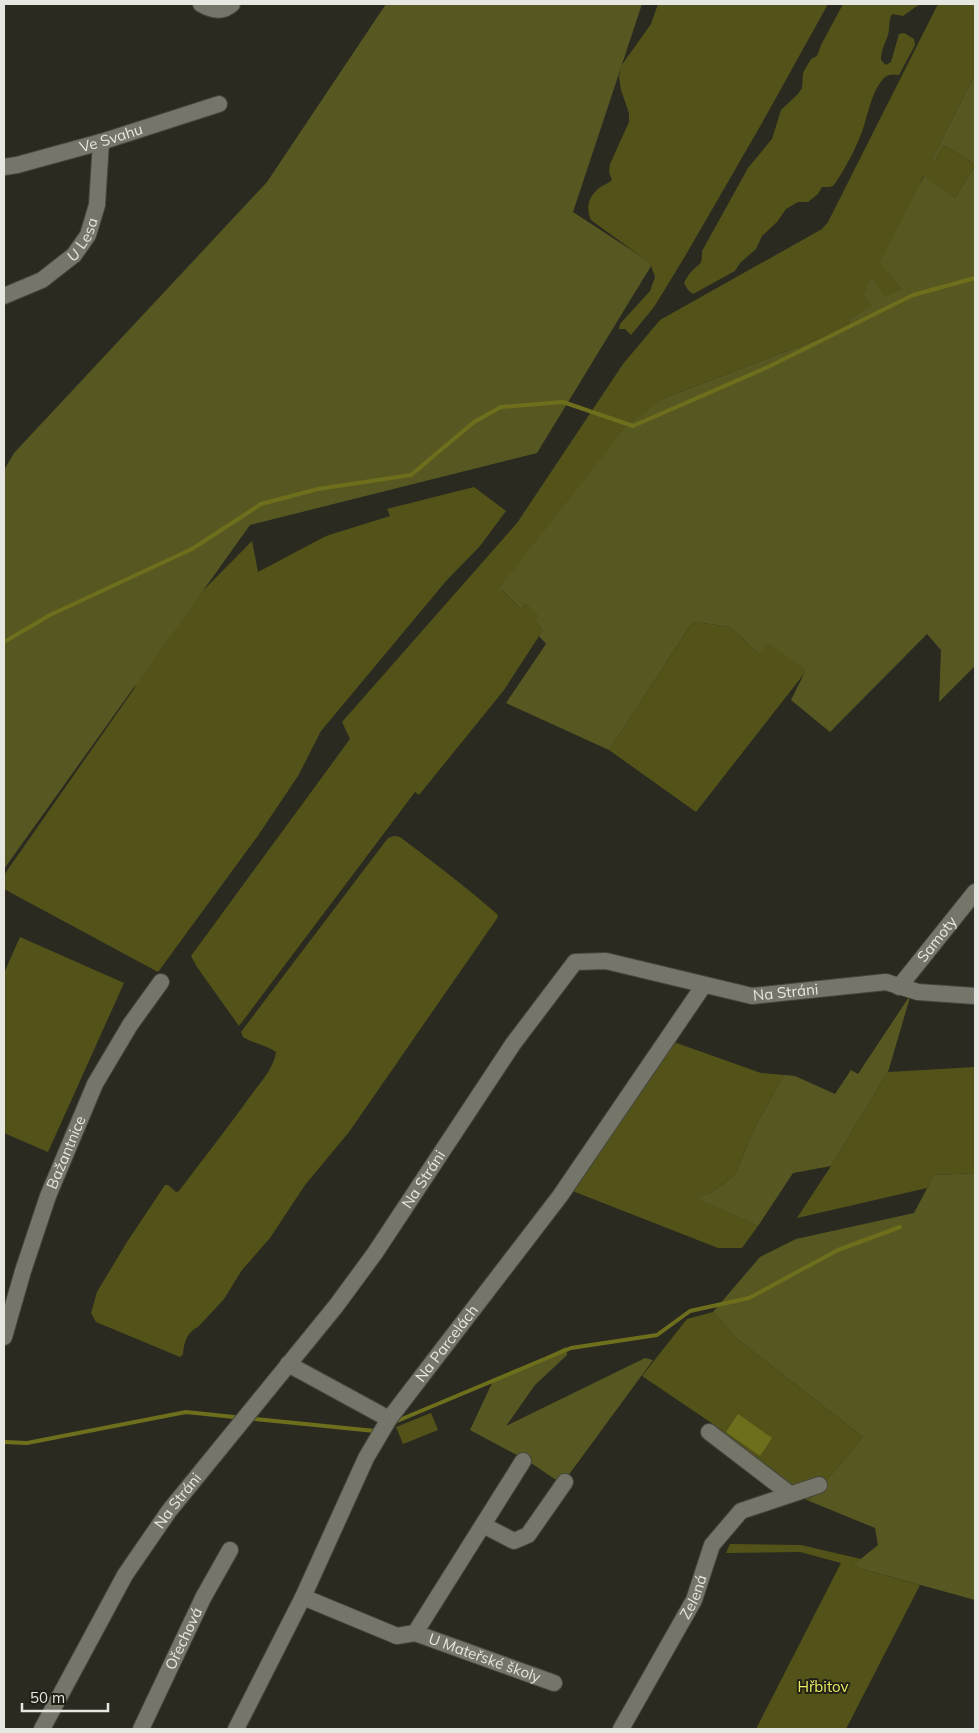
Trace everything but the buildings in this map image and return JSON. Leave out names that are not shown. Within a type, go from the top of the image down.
[{"type":"street","points":[[201,4],[212,10],[219,10],[232,4]]},
{"type":"street","name":"Ve Svahu","points":[[4,167],[18,165],[101,142],[219,104]]},
{"type":"street","name":"U Lesa","points":[[4,296],[42,280],[74,255],[88,235],[97,205],[101,142]]},
{"type":"street","name":"Samoty","points":[[899,987],[975,892]]},
{"type":"street","name":"Na Stráni","points":[[42,1729],[125,1575],[169,1510],[336,1306],[375,1253],[513,1044],[574,962],[606,961],[752,996],[886,982],[918,992],[975,996]]},
{"type":"street","name":"Bažantnice","points":[[4,1337],[23,1271],[48,1196],[95,1084],[130,1025],[162,982]]},
{"type":"street","name":"Na Parcelách","points":[[236,1729],[302,1597],[366,1458],[389,1419],[560,1196],[704,985]]},
{"type":"street","points":[[288,1364],[389,1419]]},
{"type":"street","points":[[709,1432],[790,1494]]},
{"type":"street","name":"U Mateřské školy","points":[[415,1633],[523,1461]]},
{"type":"street","points":[[483,1525],[514,1542],[528,1535],[565,1482]]},
{"type":"street","name":"Zelená","points":[[621,1729],[694,1600],[712,1545],[741,1511],[819,1485]]},
{"type":"street","name":"Ořechová","points":[[141,1729],[203,1598],[230,1550]]},
{"type":"street","name":"U Mateřské školy","points":[[302,1597],[397,1636],[415,1633],[554,1683]]},
{"type":"green space","points":[[658,4],[828,4],[684,258],[654,307],[631,335],[625,329],[619,329],[620,324],[650,291],[655,277],[650,263],[591,220],[588,207],[595,192],[612,180],[609,172],[610,164],[629,122],[629,113],[621,90],[619,77],[621,66],[651,24]]},
{"type":"green space","points":[[843,4],[923,4],[903,16],[892,14],[881,60],[886,65],[891,62],[899,34],[904,33],[914,39],[915,45],[899,75],[887,76],[876,90],[856,146],[834,185],[822,187],[818,194],[808,202],[798,202],[786,209],[777,222],[762,236],[756,249],[740,263],[735,271],[693,294],[684,283],[690,273],[700,264],[702,251],[748,168],[772,139],[781,110],[802,88],[803,73],[811,59],[817,56]]},
{"type":"green space","points":[[938,4],[975,4],[975,74],[932,159],[935,161],[943,145],[975,164],[975,166],[955,198],[923,176],[888,272],[901,289],[885,298],[872,278],[873,306],[851,318],[847,328],[662,399],[501,589],[521,609],[526,604],[540,616],[534,621],[543,630],[504,690],[419,795],[415,792],[239,1026],[191,956],[350,739],[342,722],[517,523],[623,364],[660,320],[822,229],[828,222]]},
{"type":"green space","points":[[474,487],[506,511],[480,546],[446,581],[321,731],[298,776],[257,837],[158,972],[4,889],[4,875],[134,689],[138,679],[181,613],[252,541],[258,572],[326,536],[390,516],[387,509]]},
{"type":"green space","points":[[696,622],[730,627],[759,654],[769,642],[807,670],[696,812],[609,750],[690,626]]},
{"type":"green space","points":[[400,837],[449,875],[497,914],[498,917],[349,1132],[305,1185],[270,1238],[242,1270],[224,1299],[189,1335],[185,1342],[183,1354],[180,1357],[96,1322],[91,1313],[97,1292],[165,1185],[168,1185],[176,1192],[179,1191],[272,1065],[276,1052],[243,1037],[241,1032],[388,838]]},
{"type":"green space","points":[[20,937],[124,983],[48,1152],[4,1133],[4,973]]},
{"type":"green space","points":[[671,1041],[761,1073],[784,1075],[754,1129],[735,1175],[712,1192],[697,1198],[758,1226],[742,1248],[718,1248],[570,1190]]},
{"type":"green space","points":[[975,1067],[975,1173],[934,1175],[927,1188],[797,1218],[888,1072]]},
{"type":"green space","points":[[713,1312],[736,1338],[863,1437],[809,1501],[796,1495],[711,1429],[713,1424],[642,1376],[687,1319]]},
{"type":"green space","points":[[431,1413],[438,1430],[403,1444],[396,1427]]},
{"type":"green space","name":"Hřbitov","points":[[730,1544],[801,1545],[861,1559],[852,1566],[920,1585],[846,1729],[756,1729],[841,1563],[800,1552],[726,1553]]},
{"type":"shaded area","points":[[386,4],[642,4],[573,212],[642,257],[651,266],[537,453],[250,525],[4,869],[4,470],[14,453],[267,182]]},
{"type":"shaded area","points":[[975,74],[975,164],[943,145],[935,161],[932,159]]},
{"type":"shaded area","points":[[975,166],[975,666],[939,702],[941,650],[927,634],[830,732],[791,700],[806,670],[769,643],[759,654],[730,627],[696,622],[690,626],[609,750],[506,703],[546,644],[539,636],[543,630],[534,621],[539,616],[526,604],[521,609],[501,589],[499,592],[497,591],[625,428],[662,399],[847,328],[851,318],[872,306],[863,295],[872,277],[885,297],[901,289],[880,262],[924,176],[955,198]]},
{"type":"shaded area","points":[[911,994],[888,1072],[831,1166],[793,1173],[758,1226],[696,1198],[712,1192],[735,1175],[754,1129],[784,1075],[795,1076],[835,1094],[851,1070],[858,1074]]},
{"type":"shaded area","points":[[975,1173],[975,1600],[852,1566],[878,1545],[875,1528],[809,1501],[863,1437],[736,1338],[713,1312],[760,1257],[796,1239],[914,1213],[934,1175]]},
{"type":"shaded area","points":[[566,1347],[567,1355],[535,1385],[506,1426],[645,1358],[653,1360],[562,1484],[528,1461],[470,1430],[492,1383]]},
{"type":"shaded area","points":[[738,1414],[772,1438],[760,1456],[726,1432]]},
{"type":"waterway","points":[[4,642],[50,615],[192,549],[261,504],[318,489],[411,475],[474,422],[501,407],[563,402],[633,426],[768,367],[913,295],[975,278]]},
{"type":"waterway","points":[[397,1421],[571,1348],[657,1335],[690,1311],[749,1298],[838,1250],[900,1227]]},
{"type":"waterway","points":[[4,1442],[27,1443],[186,1412],[234,1417]]},
{"type":"waterway","points":[[255,1419],[375,1431]]}]
